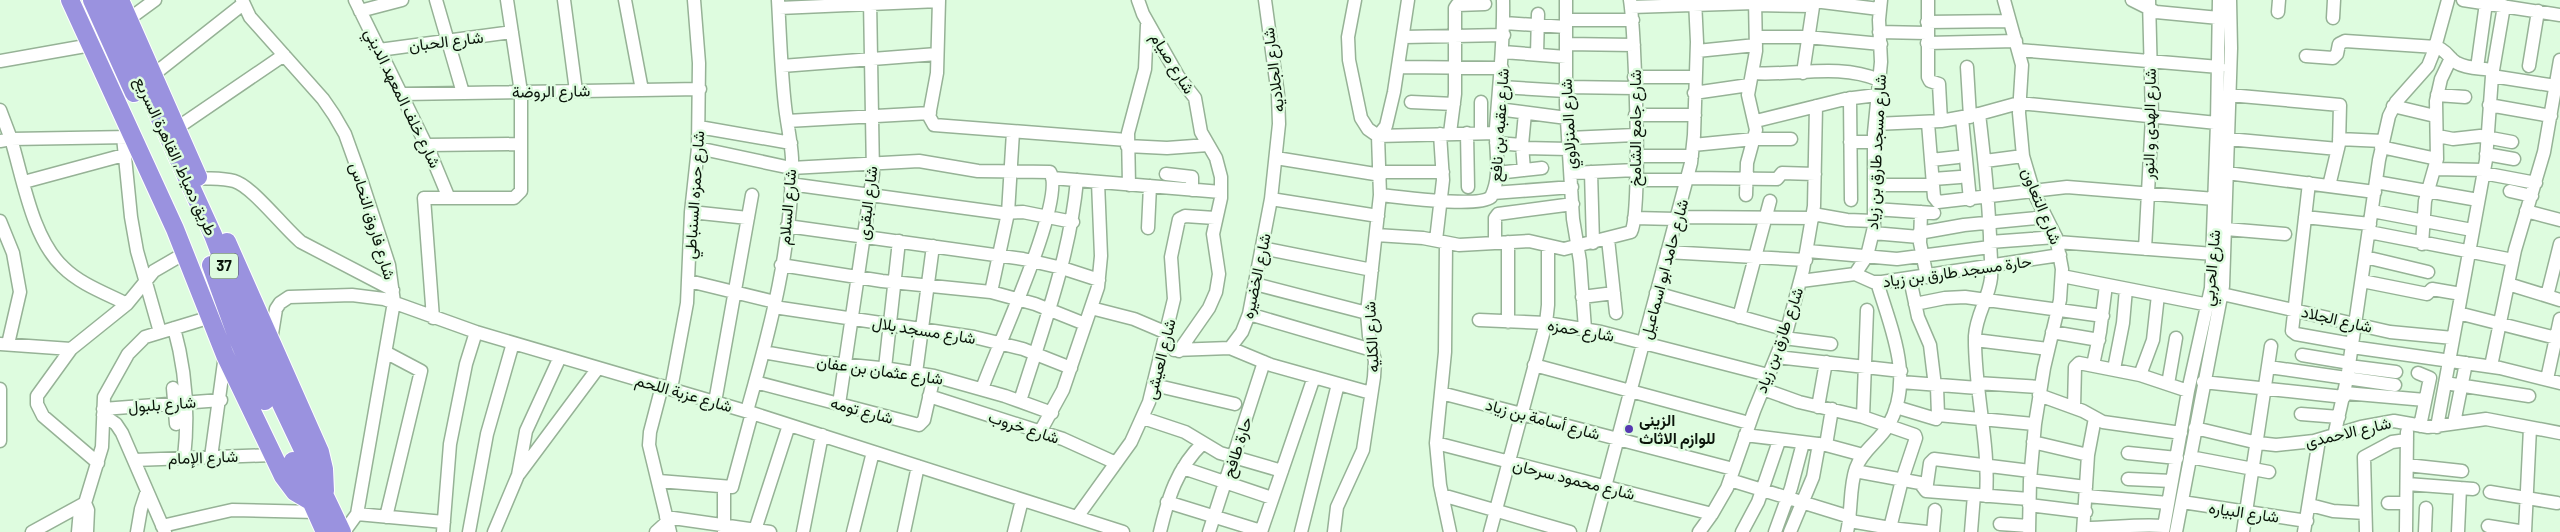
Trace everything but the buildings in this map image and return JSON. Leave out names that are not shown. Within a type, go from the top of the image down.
[{"type":"highway","points":[[70,0],[91,45],[128,137],[185,253],[225,355],[272,454],[290,487],[317,504],[324,474],[320,452],[120,0]]},
{"type":"highway","name":"طريق دمياط, القاهرة السريع","points":[[92,0],[202,239],[240,346],[317,504],[343,532]]},
{"type":"highway","name":"طريق دمياط, القاهرة السريع","points":[[106,0],[213,235],[317,504],[325,532]]},
{"type":"street","points":[[129,19],[155,0]]},
{"type":"street","points":[[357,5],[402,0]]},
{"type":"street","points":[[436,0],[463,93]]},
{"type":"street","points":[[434,318],[424,198],[518,196],[521,191],[521,92],[507,0]]},
{"type":"street","points":[[564,0],[576,91]]},
{"type":"street","points":[[625,0],[642,90]]},
{"type":"street","name":"شارع حمزه السنباطي","points":[[668,524],[659,481],[650,452],[649,439],[683,332],[689,281],[691,212],[698,148],[700,89],[694,0]]},
{"type":"street","points":[[778,4],[939,0],[937,54],[930,114],[930,121],[936,126],[1168,148],[1208,145]]},
{"type":"street","name":"شارع صيام","points":[[1138,0],[1146,20],[1178,76],[1195,98],[1200,127],[1219,168],[1221,192],[1215,218],[1213,239],[1219,274],[1216,292],[1209,308],[1179,351]]},
{"type":"street","name":"شارع الجلاديه","points":[[1266,0],[1279,105],[1276,158],[1271,199]]},
{"type":"street","points":[[1355,0],[1348,43],[1349,60],[1361,118],[1368,129],[1378,136],[1481,133],[1522,147],[1569,144],[1636,135]]},
{"type":"street","points":[[1378,136],[1387,123],[1399,68],[1408,0]]},
{"type":"street","name":"شارع عقبه بن نافع","points":[[1380,195],[1442,201],[1484,200],[1490,198],[1493,193],[1497,173],[1496,138],[1501,87],[1504,0]]},
{"type":"street","name":"شارع المنزلاوي","points":[[1566,0],[1567,118],[1585,328]]},
{"type":"street","points":[[1928,0],[1928,78],[1939,84],[1941,121]]},
{"type":"street","name":"شارع التعاون","points":[[2004,0],[2022,72],[2019,103],[2023,156],[2034,193],[2056,240],[2062,276],[2058,308],[2048,349],[2035,424],[2030,476],[2029,529]]},
{"type":"street","points":[[2132,0],[2149,4],[2160,12],[2219,18]]},
{"type":"street","name":"شارع الحربي","points":[[2163,529],[2172,481],[2195,428],[2222,294],[2226,229],[2229,95],[2225,47],[2219,18],[2219,0]]},
{"type":"street","name":"شارع الحربي","points":[[2176,532],[2182,502],[2184,453],[2181,433],[2188,391],[2209,305],[2214,254],[2219,67],[2225,47],[2230,0]]},
{"type":"street","points":[[2333,18],[2334,0]]},
{"type":"street","points":[[2334,436],[2350,364],[2382,144],[2394,106],[2425,70],[2436,47],[2448,0]]},
{"type":"street","points":[[2463,0],[2560,15]]},
{"type":"street","points":[[154,75],[242,2]]},
{"type":"street","name":"شارع فاروق النحاس","points":[[242,2],[250,17],[323,99],[345,134],[389,265],[394,296],[386,353],[357,514],[343,532]]},
{"type":"street","name":"شارع البقرى","points":[[839,404],[873,164],[870,2]]},
{"type":"street","points":[[1404,38],[1455,37],[1504,29],[1538,19],[1566,23],[1631,9],[1695,2],[1880,4]]},
{"type":"street","name":"شارع حامد ابو اسماعيل","points":[[1593,532],[1644,343],[1666,252],[1688,179],[1693,150],[1695,115],[1694,92],[1697,50],[1695,2]]},
{"type":"street","points":[[1746,196],[1745,178],[1756,121],[1749,99],[1756,41],[1755,3]]},
{"type":"street","points":[[1804,73],[1807,37],[1814,3]]},
{"type":"street","points":[[2477,68],[2486,3]]},
{"type":"street","name":"شارع السلام","points":[[724,488],[729,489],[734,484],[755,382],[764,352],[774,305],[787,226],[791,142],[787,122],[778,4]]},
{"type":"street","points":[[1450,532],[1442,495],[1436,443],[1444,352],[1441,242],[1445,134],[1454,104],[1456,5],[1485,4]]},
{"type":"street","name":"شارع مسجد طارق بن زياد","points":[[1855,274],[1867,256],[1874,221],[1874,142],[1880,4]]},
{"type":"street","name":"شارع الهدى و النور","points":[[2145,249],[2152,116],[2149,4]]},
{"type":"street","name":"شارع خلف المعهد الديني","points":[[357,5],[427,145],[448,196]]},
{"type":"street","points":[[2437,427],[2486,154],[2492,73],[2504,6]]},
{"type":"street","name":"شارع جامع الشامخ","points":[[1631,9],[1634,45],[1636,135],[1634,218]]},
{"type":"street","points":[[2529,66],[2538,11]]},
{"type":"street","points":[[1537,55],[1538,19]]},
{"type":"street","points":[[1129,184],[1127,143],[1130,120],[1145,69],[1148,44],[1146,20]]},
{"type":"street","points":[[1697,50],[1756,41],[1807,37],[1880,38],[2009,21]]},
{"type":"street","name":"شارع الحبان","points":[[379,50],[512,32]]},
{"type":"street","points":[[1927,33],[2017,46],[2219,67]]},
{"type":"street","points":[[2306,56],[2333,58],[2337,54],[2339,44],[2345,41],[2436,47],[2444,50],[2461,65],[2556,86]]},
{"type":"street","points":[[0,61],[91,45]]},
{"type":"street","points":[[1503,52],[1537,55],[1566,50],[1634,45]]},
{"type":"street","points":[[782,66],[937,54]]},
{"type":"street","points":[[177,128],[284,55]]},
{"type":"street","points":[[2422,244],[2427,192],[2436,164],[2438,136],[2435,116],[2437,95],[2444,72],[2451,58]]},
{"type":"street","points":[[2491,366],[2513,260],[2554,120],[2560,60]]},
{"type":"street","points":[[1967,67],[1970,116],[1970,200]]},
{"type":"street","points":[[1399,68],[1502,68]]},
{"type":"street","points":[[1694,92],[1751,79],[1804,73],[1844,71],[1878,80]]},
{"type":"street","points":[[1501,87],[1566,89],[1695,77]]},
{"type":"street","name":"شارع الروضة","points":[[402,94],[700,89]]},
{"type":"street","points":[[2229,95],[2339,104],[2342,109],[2338,144],[2329,186]]},
{"type":"street","points":[[2437,95],[2466,97]]},
{"type":"street","points":[[1756,121],[1850,98],[1877,96]]},
{"type":"street","points":[[1850,98],[1851,200]]},
{"type":"street","points":[[1411,102],[1454,104]]},
{"type":"street","points":[[1481,102],[1481,133]]},
{"type":"street","points":[[1875,124],[1928,123],[1970,116],[2019,103],[2217,123]]},
{"type":"street","points":[[2489,105],[2554,120]]},
{"type":"street","name":"شارع طارق بن زياد","points":[[1699,532],[1712,514],[1731,474],[1744,435],[1777,357],[1801,281],[1813,216],[1816,106]]},
{"type":"street","points":[[2394,106],[2435,116]]},
{"type":"street","points":[[1498,109],[1567,118]]},
{"type":"street","points":[[0,110],[5,140],[24,182],[34,218],[45,243],[62,267],[84,282],[126,304]]},
{"type":"street","points":[[1524,170],[1522,147],[1525,113]]},
{"type":"street","points":[[787,122],[930,114]]},
{"type":"street","points":[[1635,115],[1695,115]]},
{"type":"street","points":[[1970,116],[1985,161],[1989,198],[1991,266],[1990,284],[1977,320],[1975,340],[1977,385],[1986,465],[1971,532]]},
{"type":"street","points":[[1928,123],[1933,182],[1937,202],[2034,193],[2067,187],[2215,199]]},
{"type":"street","points":[[699,128],[791,142]]},
{"type":"street","points":[[990,292],[1008,212],[1013,132]]},
{"type":"street","points":[[1468,133],[1468,187]]},
{"type":"street","name":"شارع الكليه","points":[[1334,532],[1336,507],[1354,474],[1363,450],[1375,372],[1367,313],[1380,195],[1381,173],[1378,136]]},
{"type":"street","points":[[2438,136],[2453,138],[2488,137],[2512,142]]},
{"type":"street","points":[[5,140],[128,137],[124,155],[131,217],[137,251],[160,332]]},
{"type":"street","points":[[2228,138],[2338,144],[2382,144],[2436,164],[2536,183]]},
{"type":"street","points":[[1636,156],[1693,150],[1754,139],[1791,139]]},
{"type":"street","points":[[1850,142],[1874,142]]},
{"type":"street","points":[[427,145],[521,144]]},
{"type":"street","points":[[698,148],[791,168],[926,162],[971,170],[1048,170],[1052,178],[1046,217],[1033,261],[999,342],[982,389]]},
{"type":"street","points":[[2486,154],[2514,160]]},
{"type":"street","points":[[24,182],[124,155]]},
{"type":"street","points":[[1985,161],[2023,156]]},
{"type":"street","points":[[1931,160],[1958,157]]},
{"type":"street","points":[[1276,158],[1381,173],[1443,172]]},
{"type":"street","points":[[1850,165],[1874,164]]},
{"type":"street","points":[[1497,173],[1542,168]]},
{"type":"street","points":[[1571,173],[1591,172],[1688,179],[1777,179],[1782,173],[1815,174]]},
{"type":"street","points":[[1591,172],[1593,243]]},
{"type":"street","points":[[2227,173],[2329,186],[2375,187],[2427,192],[2478,200]]},
{"type":"street","points":[[1166,174],[1192,177],[1192,190]]},
{"type":"street","points":[[1850,182],[1874,184],[1933,182],[1960,177]]},
{"type":"street","points":[[199,178],[236,181],[246,186],[288,232],[301,242],[394,296]]},
{"type":"street","points":[[1052,178],[1221,192]]},
{"type":"street","points":[[1020,401],[1062,268],[1073,222],[1077,180]]},
{"type":"street","points":[[1040,432],[1052,413],[1071,368],[1092,308],[1099,280],[1101,256],[1098,182]]},
{"type":"street","points":[[2309,183],[2294,309],[2292,329],[2294,333],[2352,346],[2491,366],[2560,383]]},
{"type":"street","points":[[790,184],[1008,212],[1023,212],[1073,222]]},
{"type":"street","points":[[1148,228],[1150,186]]},
{"type":"street","points":[[1493,193],[1572,187]]},
{"type":"street","points":[[2510,191],[2532,196]]},
{"type":"street","points":[[714,402],[752,195]]},
{"type":"street","points":[[1271,199],[1378,216]]},
{"type":"street","name":"شارع الخضيره","points":[[1230,348],[1242,332],[1250,314],[1271,199]]},
{"type":"street","points":[[1739,317],[1770,201]]},
{"type":"street","points":[[1508,322],[1502,242],[1495,218],[1498,214],[1573,204]]},
{"type":"street","points":[[2372,211],[2472,230]]},
{"type":"street","points":[[2526,211],[2560,220]]},
{"type":"street","points":[[691,212],[748,218]]},
{"type":"street","points":[[1921,212],[1919,235],[1921,256],[1927,277]]},
{"type":"street","points":[[1376,234],[1464,245],[1529,241],[1560,248],[1578,247],[1631,232],[1634,218],[1813,216],[1874,221],[1921,212],[1934,213]]},
{"type":"street","name":"شارع العيشى","points":[[1077,517],[1116,463],[1143,418],[1154,385],[1175,294],[1170,262],[1178,221],[1183,216],[1215,218]]},
{"type":"street","points":[[2305,217],[2369,228],[2422,244],[2513,260]]},
{"type":"street","points":[[1874,221],[1919,235],[1959,225],[2046,218]]},
{"type":"street","points":[[0,221],[13,253],[20,292],[4,344],[71,348]]},
{"type":"street","points":[[787,226],[999,255],[1062,268],[1099,280]]},
{"type":"street","points":[[2226,229],[2285,234]]},
{"type":"street","points":[[1608,239],[1616,313]]},
{"type":"street","points":[[1666,252],[1755,257],[1807,255],[1867,256],[1897,259],[1990,245],[2056,240],[2214,254]]},
{"type":"street","points":[[885,368],[899,241]]},
{"type":"street","points":[[2546,296],[2560,244]]},
{"type":"street","points":[[916,373],[934,246]]},
{"type":"street","points":[[1490,532],[1546,323],[1548,305],[1548,246]]},
{"type":"street","points":[[1262,248],[1372,270]]},
{"type":"street","points":[[98,463],[43,416],[37,404],[37,396],[71,348],[126,304],[146,279],[162,265],[185,253]]},
{"type":"street","name":"حارة مسجد طارق بن زياد","points":[[1855,274],[1877,282],[1927,277],[2060,256]]},
{"type":"street","points":[[2365,258],[2428,272]]},
{"type":"street","points":[[781,265],[894,282],[990,292],[1018,299],[1085,324]]},
{"type":"street","points":[[1801,281],[1855,274]]},
{"type":"street","points":[[2062,276],[2209,305]]},
{"type":"street","points":[[1910,279],[1915,304],[1930,345],[1938,415]]},
{"type":"street","name":"شارع مسجد بلال","points":[[689,281],[735,292],[774,305],[999,342],[1071,368]]},
{"type":"street","points":[[1849,523],[1855,471],[1863,455],[1888,425],[1896,407],[1901,377],[1898,351],[1877,282]]},
{"type":"street","points":[[2362,282],[2427,294],[2432,290],[2461,294]]},
{"type":"street","points":[[1255,284],[1367,313]]},
{"type":"street","points":[[2508,284],[2560,300]]},
{"type":"street","points":[[2093,365],[2103,316],[2106,285]]},
{"type":"street","points":[[2114,369],[2121,335],[2126,289]]},
{"type":"street","points":[[1582,297],[1614,293]]},
{"type":"street","points":[[1656,294],[1739,317],[1785,334],[1832,344]]},
{"type":"street","name":"شارع الجلاد","points":[[2222,294],[2399,333],[2453,338]]},
{"type":"street","points":[[2140,375],[2153,340],[2158,295]]},
{"type":"street","name":"شارع عزبة اللحم","points":[[271,341],[276,309],[280,303],[289,297],[394,296],[434,318],[476,332],[749,412],[1117,531]]},
{"type":"street","points":[[1915,304],[1952,297],[2058,308],[2103,316]]},
{"type":"street","points":[[1092,308],[1126,316],[1166,332]]},
{"type":"street","points":[[1863,416],[1867,310]]},
{"type":"street","points":[[2458,313],[2558,339]]},
{"type":"street","points":[[1250,314],[1372,350]]},
{"type":"street","points":[[78,532],[80,510],[85,503],[98,463],[103,439],[103,412],[106,392],[133,347],[145,337],[211,317]]},
{"type":"street","points":[[2547,379],[2558,339],[2560,318]]},
{"type":"street","name":"شارع حمزه","points":[[1478,320],[1546,323],[1585,328],[1768,375]]},
{"type":"street","points":[[174,328],[183,365],[181,403],[184,458]]},
{"type":"street","points":[[357,514],[444,527],[450,444],[466,364],[476,332]]},
{"type":"street","points":[[2052,332],[2099,340]]},
{"type":"street","points":[[1975,340],[2048,349]]},
{"type":"street","points":[[2153,340],[2175,342],[2168,384]]},
{"type":"street","points":[[469,532],[486,434],[512,343]]},
{"type":"street","points":[[1163,348],[1179,351],[1219,346],[1230,348],[1264,362],[1371,393]]},
{"type":"street","points":[[2243,532],[2272,346]]},
{"type":"street","name":"شارع عثمان بن عفان","points":[[764,352],[934,376],[982,389],[1052,413]]},
{"type":"street","points":[[386,353],[421,371],[386,517]]},
{"type":"street","points":[[211,457],[225,355]]},
{"type":"street","points":[[2302,355],[2396,372]]},
{"type":"street","points":[[494,532],[518,475],[526,431],[560,357]]},
{"type":"street","points":[[1777,357],[1866,367],[1936,386],[1977,385],[2040,391],[2106,423],[2181,433]]},
{"type":"street","name":"حارة طافح","points":[[1209,532],[1264,362]]},
{"type":"street","points":[[1818,407],[1826,362]]},
{"type":"street","points":[[2454,423],[2466,362]]},
{"type":"street","points":[[2074,408],[2076,365],[2079,363],[2140,375],[2188,391]]},
{"type":"street","points":[[1534,365],[1749,423]]},
{"type":"street","points":[[2268,367],[2347,379],[2375,389],[2425,400]]},
{"type":"street","points":[[518,475],[598,368]]},
{"type":"street","points":[[2375,389],[2377,370]]},
{"type":"street","points":[[2418,373],[2430,378],[2425,400],[2407,440],[2406,528],[2425,529],[2426,508]]},
{"type":"street","name":"شارع تومه","points":[[755,382],[919,424],[924,420],[934,376]]},
{"type":"street","points":[[1167,502],[1261,531],[1314,377]]},
{"type":"street","points":[[2203,382],[2344,395],[2395,385]]},
{"type":"street","points":[[2445,383],[2461,387],[2529,396]]},
{"type":"street","points":[[1301,532],[1338,384]]},
{"type":"street","points":[[1154,385],[1234,404]]},
{"type":"street","points":[[173,388],[181,403],[176,424]]},
{"type":"street","points":[[0,389],[0,441]]},
{"type":"street","points":[[1763,389],[1818,407],[1863,416],[1916,436],[1889,530]]},
{"type":"street","name":"شارع أسامة بن زياد","points":[[1441,393],[1618,439],[1731,474],[1763,489],[1803,502],[1849,523],[1889,530],[1927,532]]},
{"type":"street","name":"شارع خروب","points":[[929,396],[1040,432],[1079,446],[1116,463]]},
{"type":"street","name":"شارع بلبول","points":[[103,412],[220,400]]},
{"type":"street","points":[[1896,407],[1933,419],[1938,415],[2035,424]]},
{"type":"street","points":[[1790,532],[1815,471],[1832,409]]},
{"type":"street","points":[[103,412],[119,428],[163,529],[232,510],[317,504]]},
{"type":"street","points":[[2301,414],[2339,417]]},
{"type":"street","points":[[1143,418],[1180,430],[1216,451],[1282,471]]},
{"type":"street","points":[[2095,418],[2088,455],[2084,530],[2140,524],[2163,529]]},
{"type":"street","name":"شارع الاحمدى","points":[[2195,428],[2258,443],[2286,445],[2319,440],[2387,421],[2437,427],[2481,419],[2560,433]]},
{"type":"street","points":[[755,530],[789,425]]},
{"type":"street","points":[[2488,526],[2525,532],[2530,428]]},
{"type":"street","points":[[1744,435],[1780,441],[1822,444],[1863,455]]},
{"type":"street","points":[[803,532],[822,436]]},
{"type":"street","points":[[2305,526],[2310,505],[2319,440]]},
{"type":"street","points":[[2366,532],[2364,457],[2389,444],[2407,440]]},
{"type":"street","points":[[1742,532],[1763,489],[1780,441]]},
{"type":"street","points":[[2033,442],[2088,455]]},
{"type":"street","points":[[1160,532],[1167,502],[1183,468],[1204,443]]},
{"type":"street","name":"شارع محمود سرحان","points":[[1436,443],[1712,514]]},
{"type":"street","points":[[1775,532],[1788,497],[1803,443]]},
{"type":"street","points":[[853,532],[873,452]]},
{"type":"street","points":[[2128,453],[2184,453],[2269,472]]},
{"type":"street","name":"شارع الإمام","points":[[134,460],[272,454]]},
{"type":"street","points":[[1926,491],[1930,462],[1934,459],[1986,465],[2086,492],[2168,503]]},
{"type":"street","points":[[2407,465],[2462,471]]},
{"type":"street","points":[[904,532],[918,466]]},
{"type":"street","points":[[1183,468],[1272,498]]},
{"type":"street","points":[[1855,471],[1920,483],[1926,491],[1980,495],[2086,512]]},
{"type":"street","points":[[2128,479],[2172,481]]},
{"type":"street","points":[[659,481],[724,488],[724,529]]},
{"type":"street","points":[[2407,484],[2467,488],[2458,532]]},
{"type":"street","points":[[137,532],[140,509],[147,491]]},
{"type":"street","points":[[2490,492],[2558,503]]},
{"type":"street","points":[[1442,495],[1570,532]]},
{"type":"street","points":[[1014,532],[1022,500]]},
{"type":"street","name":"شارع البياره","points":[[2182,502],[2247,512],[2305,526]]},
{"type":"street","points":[[32,532],[85,503]]},
{"type":"street","points":[[85,503],[88,510],[86,532]]},
{"type":"street","points":[[2388,503],[2406,503]]},
{"type":"street","points":[[2310,505],[2333,511],[2365,513]]},
{"type":"street","points":[[1933,532],[1935,510]]},
{"type":"street","points":[[656,532],[668,524],[770,532]]},
{"type":"street","points":[[2000,524],[2029,529]]},
{"type":"place","name":"الزينى للوازم الاثاث","points":[[1629,429]]}]
